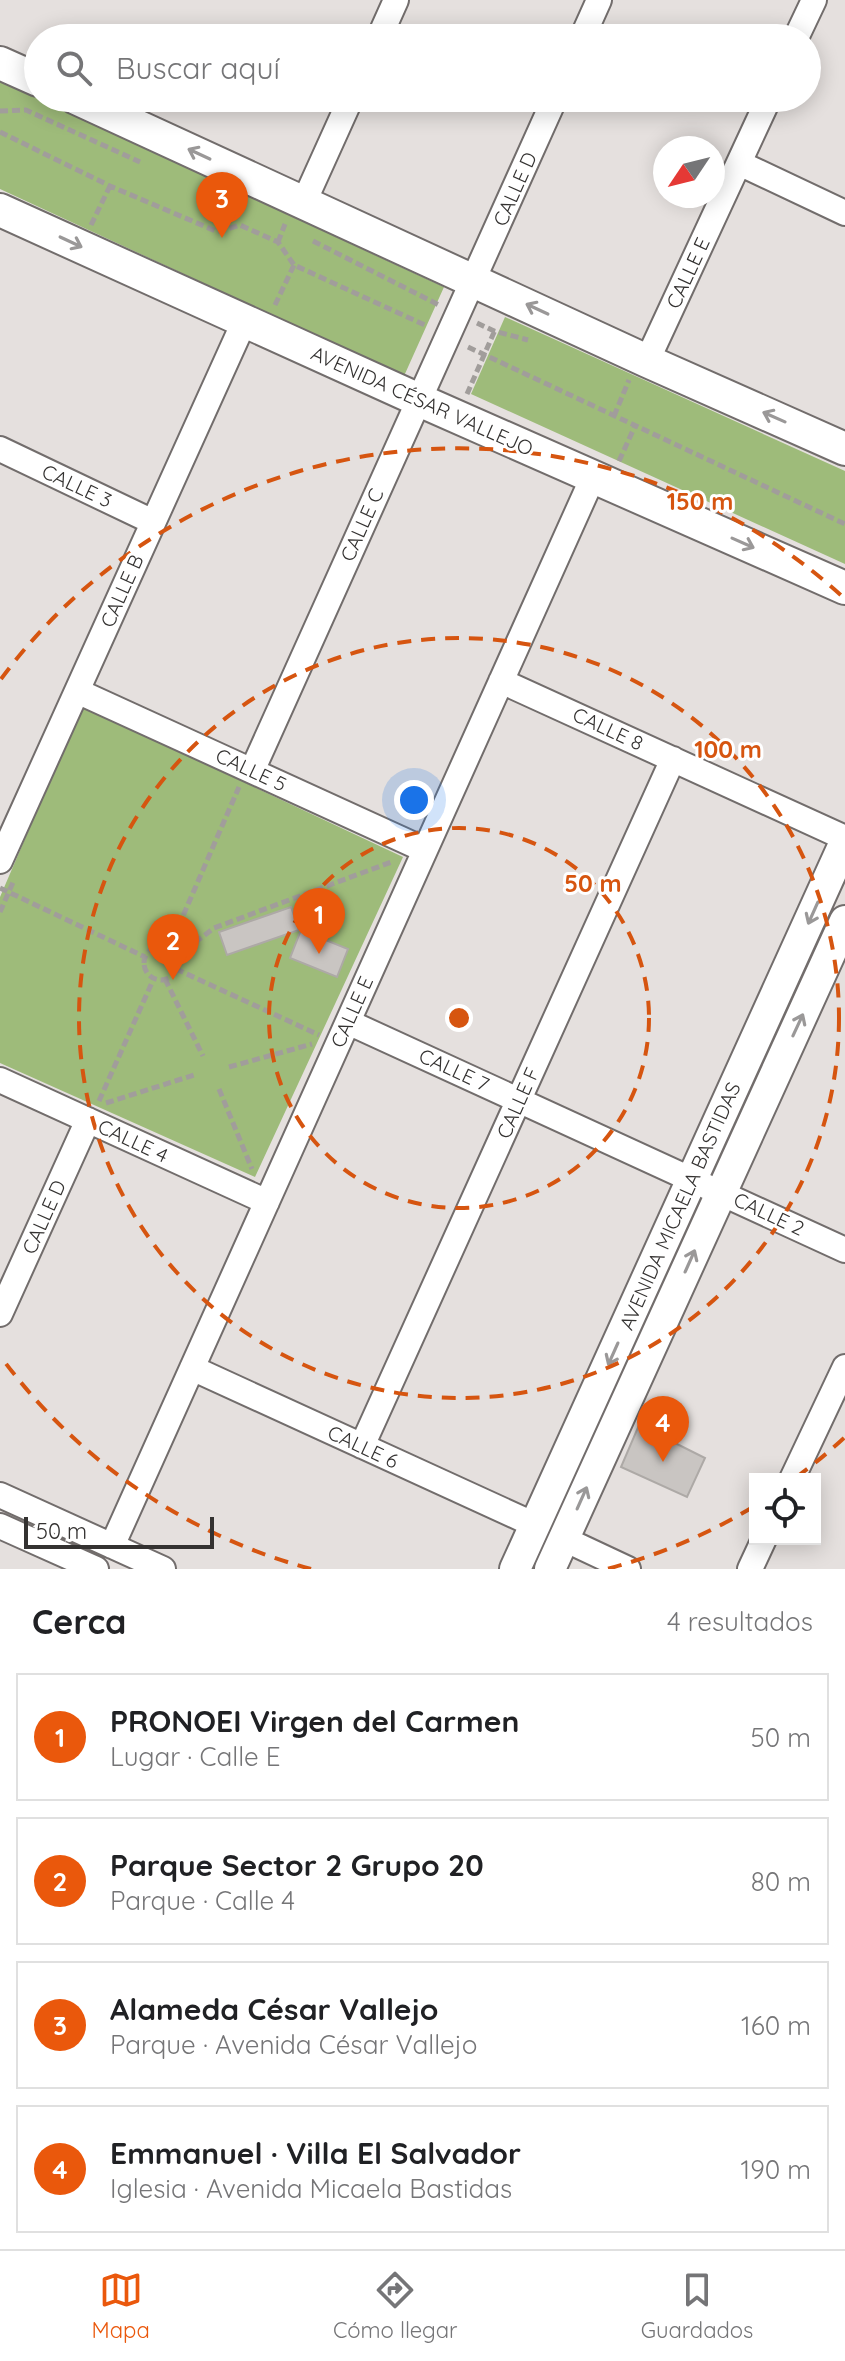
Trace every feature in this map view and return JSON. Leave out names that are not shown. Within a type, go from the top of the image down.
[{"type":"main road","points":[[0,63],[24,74]]},
{"type":"main road","points":[[107,112],[845,449]]},
{"type":"main road","name":"AVENIDA CÉSAR VALLEJO","points":[[0,210],[259,315],[419,400],[605,471],[845,588]]},
{"type":"street","points":[[588,24],[599,0]]},
{"type":"street","points":[[803,24],[814,0]]},
{"type":"street","points":[[383,24],[390,2]]},
{"type":"street","points":[[304,202],[345,112]]},
{"type":"street","name":"CALLE D","points":[[474,280],[549,112]]},
{"type":"street","name":"CALLE E","points":[[643,359],[763,112]]},
{"type":"street","points":[[739,163],[845,213]]},
{"type":"street","name":"CALLE C","points":[[248,780],[474,280]]},
{"type":"street","name":"CALLE B","points":[[8,870],[77,691],[153,522],[259,315]]},
{"type":"street","name":"CALLE 3","points":[[0,449],[153,522]]},
{"type":"street","name":"CALLE E","points":[[112,1546],[267,1202],[330,1036],[425,850],[501,681],[605,471]]},
{"type":"street","name":"CALLE 8","points":[[501,681],[845,840]]},
{"type":"street","name":"CALLE 5","points":[[77,691],[248,780],[425,850]]},
{"type":"street","name":"CALLE F","points":[[362,1446],[673,759]]},
{"type":"street","name":"AVENIDA MICAELA BASTIDAS","points":[[515,1569],[845,840]]},
{"type":"street","name":"AVENIDA MICAELA BASTIDAS","points":[[550,1569],[845,921]]},
{"type":"street","name":"CALLE 7","points":[[330,1036],[519,1100],[692,1179]]},
{"type":"street","name":"CALLE 4","points":[[0,1080],[267,1202]]},
{"type":"street","name":"CALLE D","points":[[0,1314],[88,1120]]},
{"type":"street","name":"CALLE 2","points":[[692,1179],[845,1250]]},
{"type":"street","points":[[795,1473],[845,1367]]},
{"type":"street","name":"CALLE 6","points":[[192,1368],[535,1525]]},
{"type":"street","points":[[0,1495],[163,1569]]},
{"type":"street","points":[[0,1526],[96,1569]]},
{"type":"street","points":[[564,1539],[628,1569]]},
{"type":"street","points":[[750,1569],[761,1545]]},
{"type":"path","points":[[0,132],[110,186],[218,232],[240,225],[278,242],[294,265],[845,524]]},
{"type":"path","points":[[90,225],[110,186]]},
{"type":"path","points":[[259,315],[294,265]]},
{"type":"path","points":[[457,417],[509,296]]},
{"type":"path","points":[[614,416],[643,359]]},
{"type":"path","points":[[605,471],[635,426]]},
{"type":"path","points":[[225,782],[248,780]]},
{"type":"path","points":[[169,948],[248,780]]},
{"type":"path","points":[[382,854],[397,860]]},
{"type":"path","points":[[176,957],[214,928],[397,860]]},
{"type":"path","points":[[390,875],[397,860]]},
{"type":"path","points":[[0,912],[9,892],[8,870]]},
{"type":"path","points":[[0,888],[145,957]]},
{"type":"path","points":[[152,948],[169,948],[176,957],[176,969],[165,979],[154,978],[145,969],[145,957],[152,948]]},
{"type":"path","points":[[176,969],[330,1036]]},
{"type":"path","points":[[154,978],[97,1105],[194,1075]]},
{"type":"path","points":[[165,979],[203,1056]]},
{"type":"path","points":[[309,1056],[330,1036]]},
{"type":"path","points":[[229,1067],[330,1036]]},
{"type":"path","points":[[219,1089],[255,1177],[261,1164]]},
{"type":"green space","points":[[0,81],[24,92],[24,112],[67,112],[444,287],[404,376],[0,189]]},
{"type":"green space","points":[[505,317],[845,471],[845,564],[471,394]]},
{"type":"green space","points":[[82,706],[403,857],[255,1177],[0,1063],[0,897]]},
{"type":"building","points":[[291,907],[299,930],[227,955],[219,932]]},
{"type":"building","points":[[301,930],[348,949],[337,977],[290,958]]},
{"type":"building","points":[[639,1425],[705,1458],[687,1497],[621,1467]]},
{"type":"place","name":"Alameda César Vallejo","points":[[222,238]]},
{"type":"place","name":"PRONOEI Virgen del Carmen","points":[[319,954]]},
{"type":"place","name":"Parque Sector 2 Grupo 20","points":[[173,980]]},
{"type":"place","name":"Emmanuel · Villa El Salvador","points":[[663,1462]]}]
